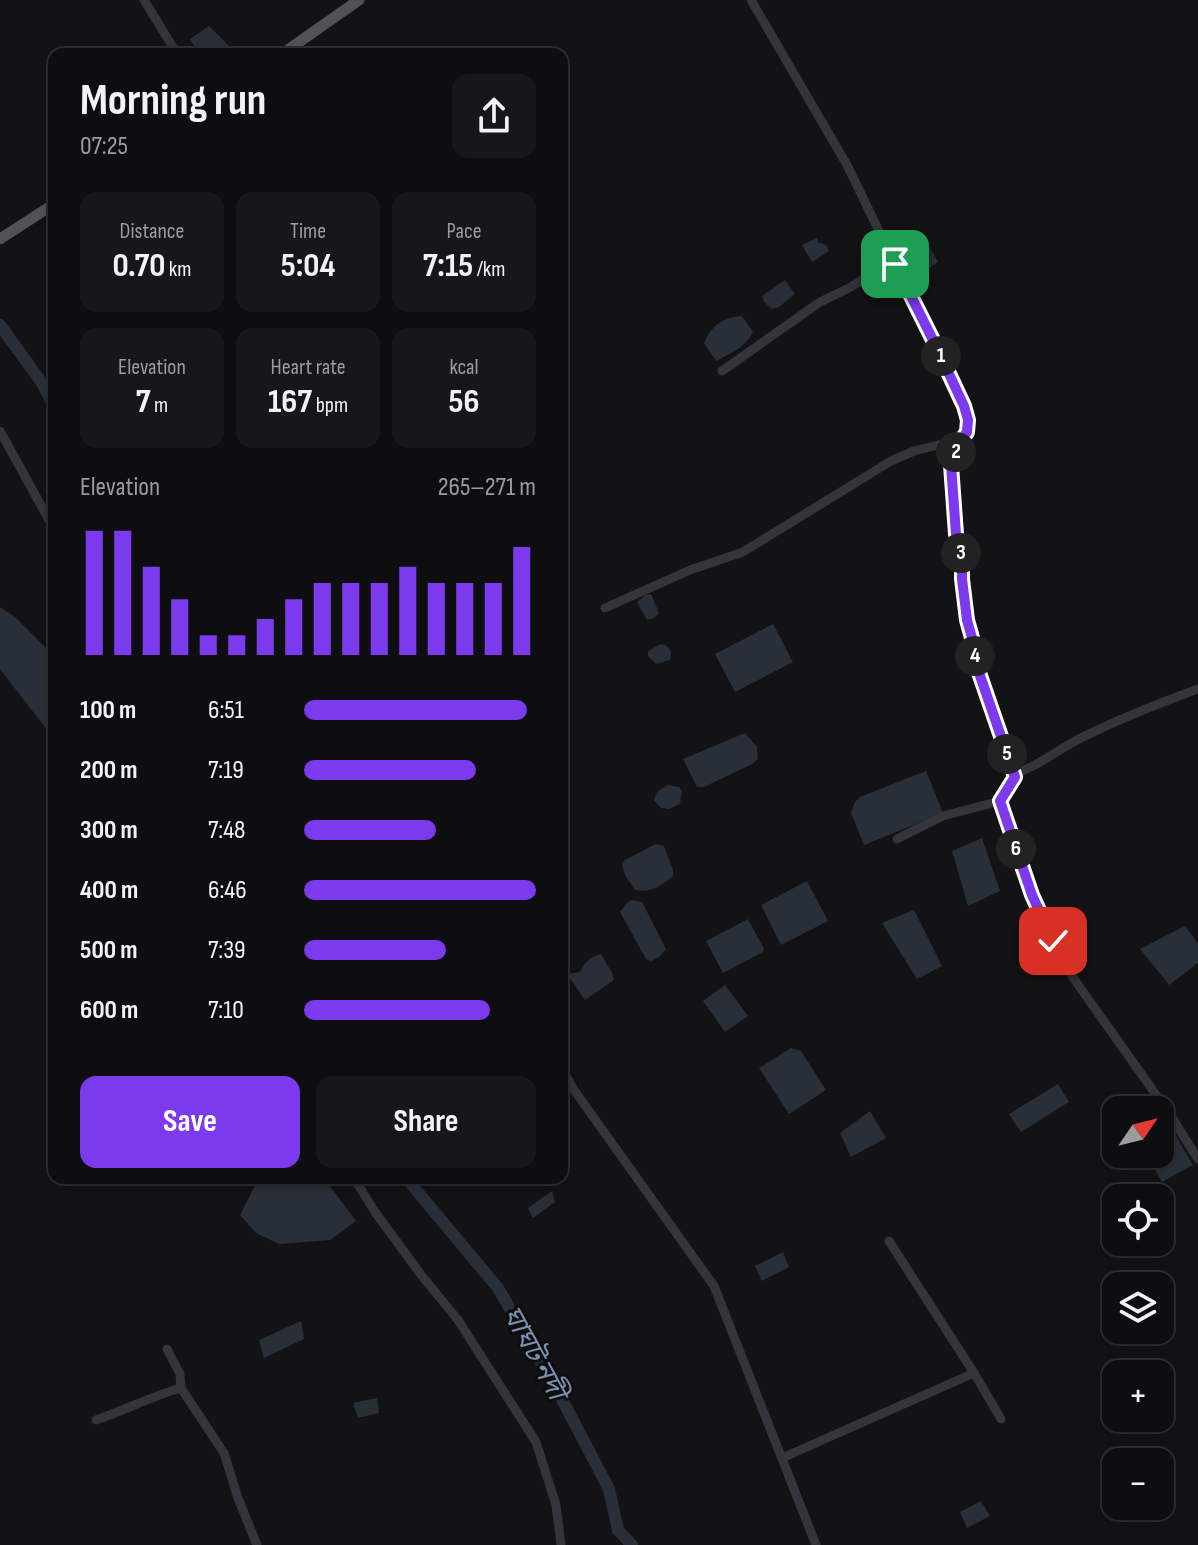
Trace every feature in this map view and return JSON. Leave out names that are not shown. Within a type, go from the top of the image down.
[{"type":"main road","points":[[291,48],[359,0]]},
{"type":"main road","points":[[0,239],[48,208]]},
{"type":"street","points":[[144,0],[173,48]]},
{"type":"street","points":[[751,0],[847,165],[964,406],[967,432],[951,465],[967,620],[976,664],[1015,777]]},
{"type":"street","points":[[722,371],[820,302],[895,264]]},
{"type":"street","points":[[0,431],[48,518]]},
{"type":"street","points":[[605,608],[690,570],[743,552],[891,461],[914,451],[962,439]]},
{"type":"street","points":[[897,839],[943,816],[1000,801],[1017,773],[1035,767],[1075,741],[1198,689]]},
{"type":"street","points":[[1000,801],[1032,895],[1074,979],[1198,1159]]},
{"type":"street","points":[[568,1080],[714,1286],[816,1545]]},
{"type":"street","points":[[358,1184],[403,1251],[458,1320],[536,1442],[556,1505],[561,1545]]},
{"type":"street","points":[[889,1241],[1001,1419]]},
{"type":"street","points":[[167,1349],[180,1374],[181,1388],[224,1453],[257,1545]]},
{"type":"street","points":[[782,1458],[974,1373]]},
{"type":"street","points":[[96,1420],[181,1388]]},
{"type":"shaded area","points":[[209,26],[231,48],[195,48],[190,39]]},
{"type":"shaded area","points":[[817,238],[829,251],[812,262],[802,245]]},
{"type":"shaded area","points":[[929,246],[938,262],[923,269],[915,254],[917,250]]},
{"type":"shaded area","points":[[785,280],[795,294],[772,309],[762,296]]},
{"type":"shaded area","points":[[742,316],[753,332],[741,347],[716,361],[704,343],[707,337],[723,320]]},
{"type":"shaded area","points":[[651,594],[659,613],[647,620],[637,602]]},
{"type":"shaded area","points":[[0,607],[15,617],[48,650],[48,731],[0,669]]},
{"type":"shaded area","points":[[773,624],[793,662],[735,692],[715,654]]},
{"type":"shaded area","points":[[661,644],[668,647],[671,657],[656,664],[648,656],[648,651]]},
{"type":"shaded area","points":[[745,733],[757,747],[758,759],[704,787],[697,787],[683,759]]},
{"type":"shaded area","points":[[926,771],[943,813],[864,845],[851,813],[855,802],[860,797]]},
{"type":"shaded area","points":[[667,785],[679,787],[682,791],[680,804],[669,809],[661,808],[654,800],[657,792]]},
{"type":"shaded area","points":[[982,838],[1000,891],[968,906],[952,851]]},
{"type":"shaded area","points":[[656,844],[664,846],[673,876],[656,888],[635,890],[622,865],[625,860]]},
{"type":"shaded area","points":[[807,881],[828,921],[781,945],[761,905]]},
{"type":"shaded area","points":[[632,900],[642,902],[666,949],[651,961],[646,959],[620,912]]},
{"type":"shaded area","points":[[914,910],[942,966],[917,979],[882,923]]},
{"type":"shaded area","points":[[748,919],[763,952],[723,973],[706,941]]},
{"type":"shaded area","points":[[1185,926],[1198,943],[1198,963],[1169,985],[1140,949]]},
{"type":"shaded area","points":[[601,954],[614,980],[585,1000],[568,974],[580,972],[593,957]]},
{"type":"shaded area","points":[[725,985],[748,1016],[725,1032],[703,1001]]},
{"type":"shaded area","points":[[791,1048],[801,1051],[826,1090],[789,1114],[759,1068]]},
{"type":"shaded area","points":[[1058,1084],[1069,1102],[1021,1132],[1009,1114]]},
{"type":"shaded area","points":[[870,1111],[886,1138],[851,1157],[840,1133]]},
{"type":"shaded area","points":[[1174,1137],[1193,1165],[1162,1182],[1154,1168],[1174,1168]]},
{"type":"shaded area","points":[[256,1184],[328,1184],[356,1221],[330,1240],[279,1244],[256,1233],[240,1215]]},
{"type":"shaded area","points":[[552,1191],[555,1202],[533,1218],[528,1208]]},
{"type":"shaded area","points":[[783,1252],[789,1267],[762,1281],[755,1266]]},
{"type":"shaded area","points":[[301,1321],[304,1339],[264,1358],[259,1340]]},
{"type":"shaded area","points":[[377,1398],[379,1413],[358,1418],[353,1403]]},
{"type":"shaded area","points":[[981,1501],[990,1516],[967,1528],[960,1512]]},
{"type":"waterway","name":"ঘাঘট নদী","points":[[0,325],[48,394]]},
{"type":"waterway","name":"ঘাঘট নদী","points":[[411,1184],[498,1288],[555,1386],[609,1489],[618,1530],[632,1545]]},
{"type":"route","points":[[895,264],[968,420],[967,432],[951,465],[967,620],[976,664],[1015,777],[1000,801],[1032,895],[1053,941]]}]
